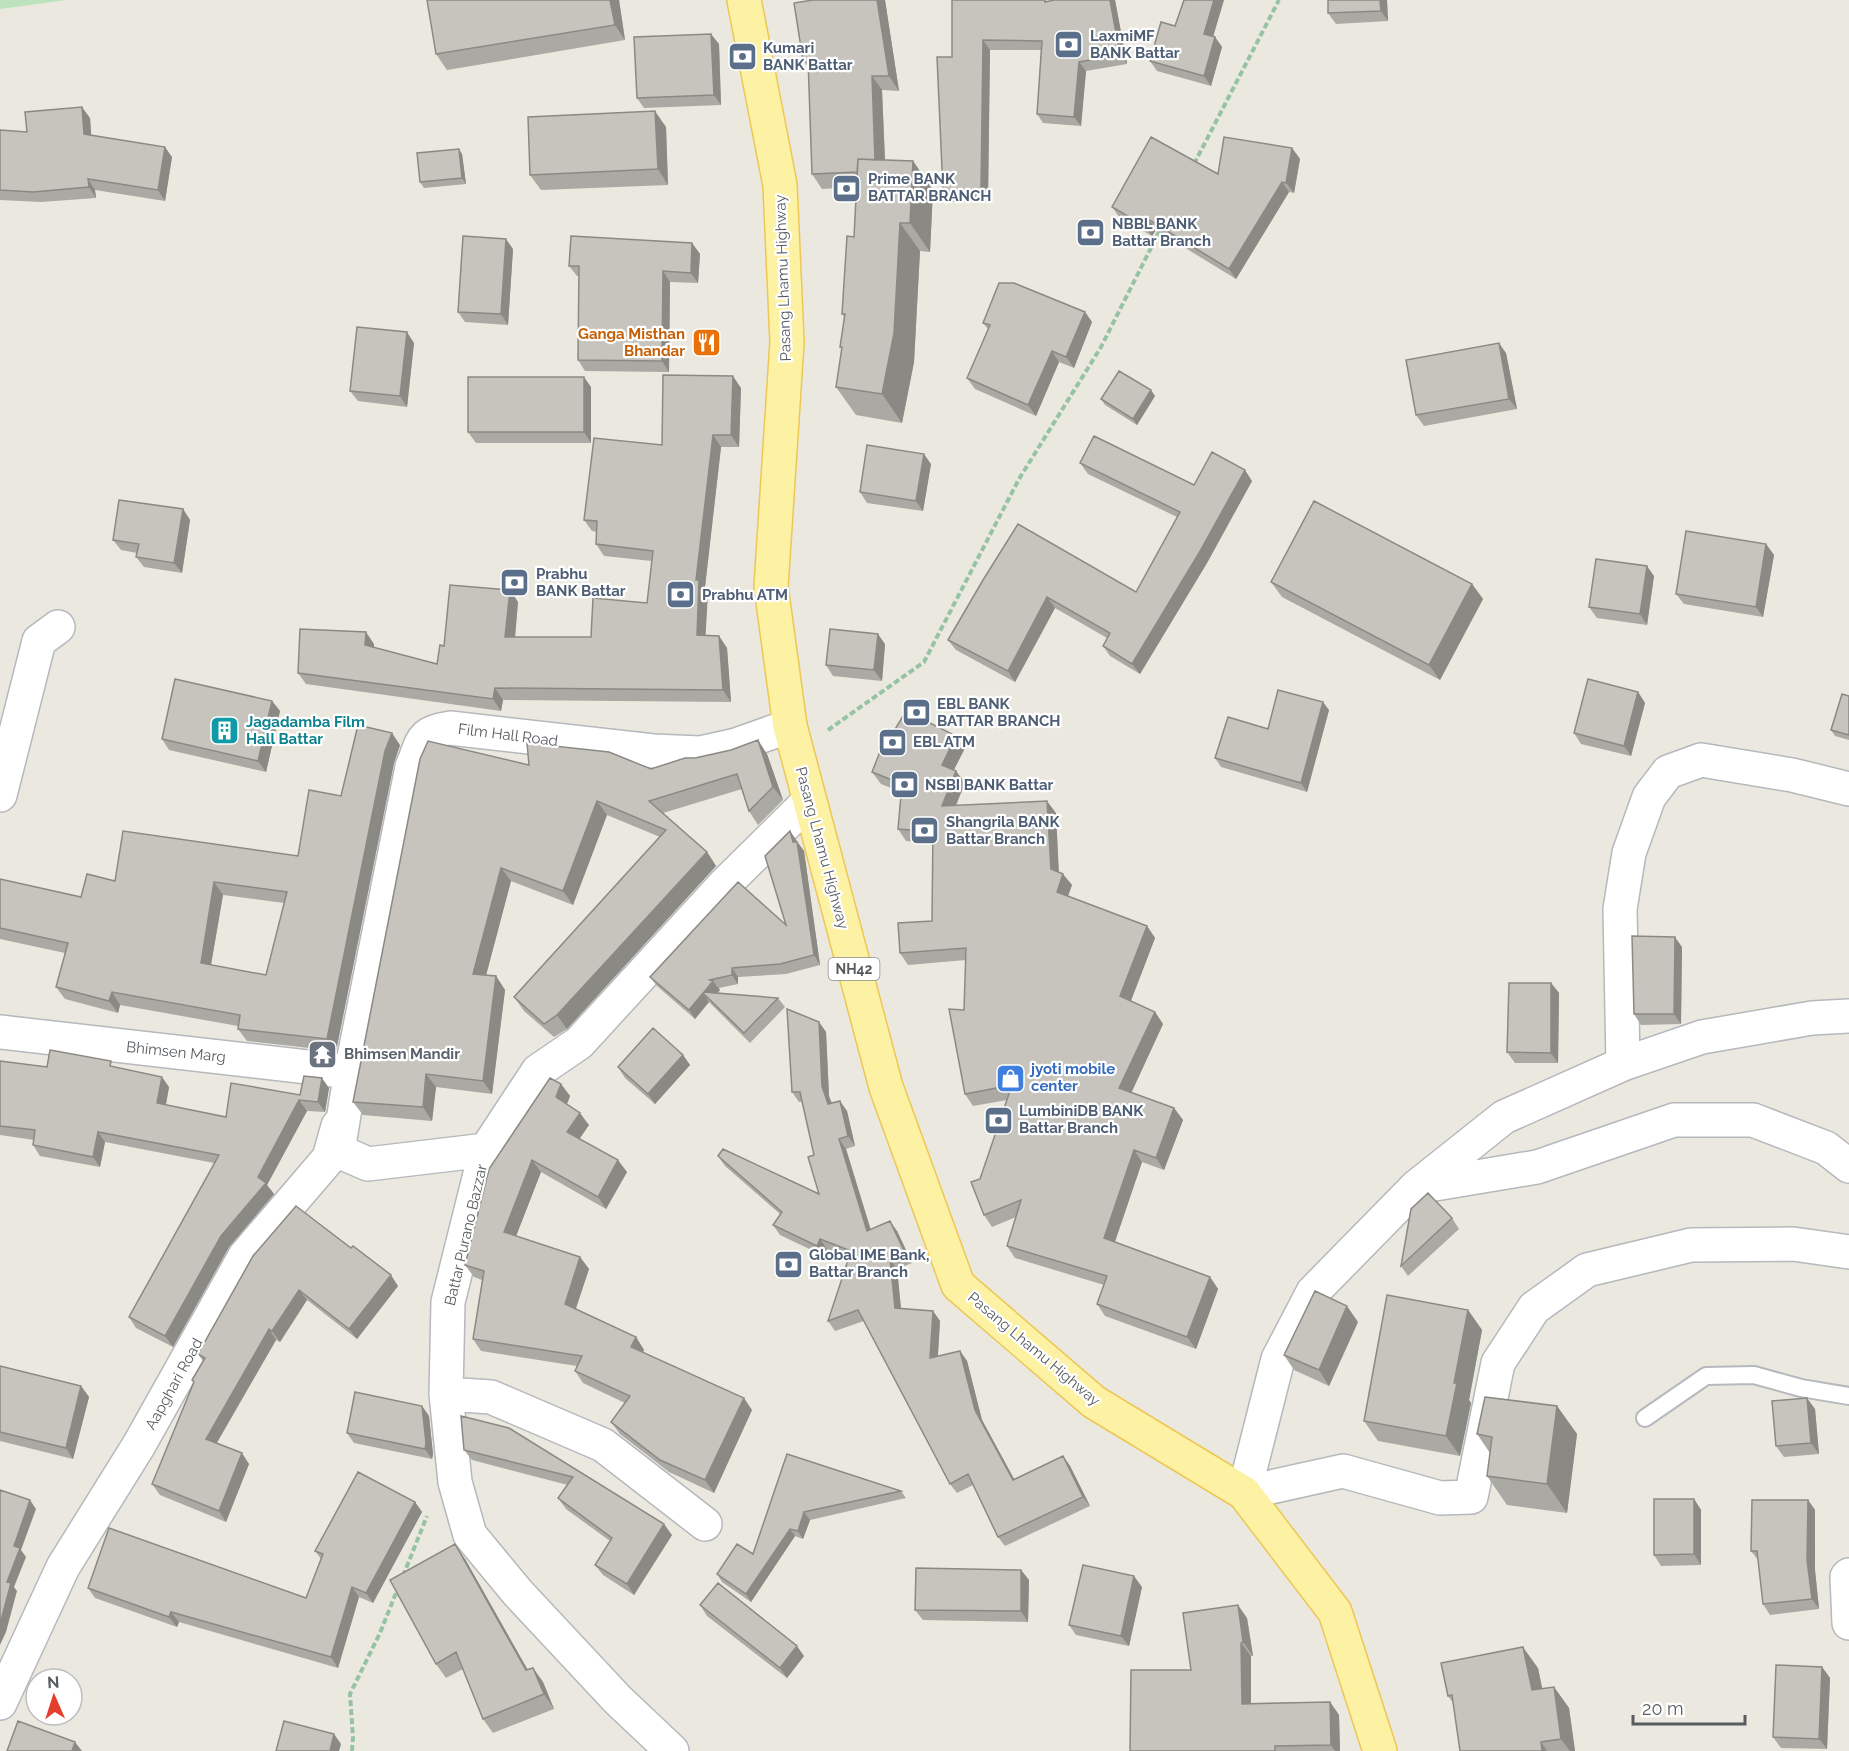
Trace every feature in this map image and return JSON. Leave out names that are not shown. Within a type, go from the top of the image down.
[{"type":"main road","name":"Pasang Lhamu Highway","points":[[744,0],[780,185],[787,342],[771,587],[793,739],[886,1087],[958,1285],[1094,1402],[1244,1493],[1335,1612],[1380,1751]]},
{"type":"street","points":[[0,795],[39,641],[58,627]]},
{"type":"street","name":"Film Hall Road","points":[[351,1072],[412,766],[425,736],[433,730],[450,728],[653,752],[700,753],[736,745],[793,739]]},
{"type":"street","points":[[1623,1064],[1620,909],[1629,853],[1649,797],[1668,772],[1701,760],[1792,775],[1849,789]]},
{"type":"street","name":"Battar Purano Bazzar","points":[[672,1751],[618,1700],[572,1651],[518,1593],[470,1535],[455,1482],[446,1394],[448,1302],[486,1150],[538,1071],[579,1043],[725,884],[809,801]]},
{"type":"street","points":[[1849,1016],[1812,1018],[1702,1037],[1623,1064],[1504,1117],[1416,1188],[1313,1292],[1278,1359],[1244,1493],[1343,1471],[1440,1498],[1471,1497],[1498,1363],[1534,1308],[1587,1270],[1691,1245],[1793,1244],[1849,1252]]},
{"type":"street","name":"Bhimsen Marg","points":[[0,1032],[351,1072]]},
{"type":"street","points":[[351,1072],[338,1151],[368,1164],[486,1150]]},
{"type":"street","name":"Aapghari Road","points":[[0,1703],[63,1567],[139,1445],[245,1256],[329,1158],[351,1072]]},
{"type":"street","points":[[1416,1188],[1537,1167],[1674,1120],[1753,1120],[1826,1148],[1849,1166]]},
{"type":"street","points":[[446,1394],[492,1397],[603,1445],[705,1524]]},
{"type":"street","points":[[1849,1575],[1847,1577],[1849,1623]]},
{"type":"lane","points":[[1645,1418],[1706,1376],[1754,1375],[1801,1388],[1849,1396]]},
{"type":"path","points":[[1194,164],[1279,0]]},
{"type":"path","points":[[793,739],[924,662],[1019,479],[1101,347],[1162,225]]},
{"type":"path","points":[[352,1751],[350,1694],[380,1633],[437,1491],[455,1482]]},
{"type":"green space","points":[[0,0],[67,0],[0,9]]},
{"type":"building","points":[[427,0],[610,0],[615,25],[436,54]]},
{"type":"building","points":[[813,0],[877,0],[889,76],[872,76],[875,160],[858,159],[857,172],[812,174],[808,59],[803,60],[794,3]]},
{"type":"building","points":[[952,0],[1045,0],[1045,2],[1110,0],[1120,55],[1079,62],[1074,117],[1037,114],[1042,41],[983,40],[981,190],[943,192],[937,57],[952,57]]},
{"type":"building","points":[[1184,0],[1214,0],[1204,34],[1215,37],[1204,76],[1150,61],[1161,22],[1175,26]]},
{"type":"building","points":[[1328,0],[1380,0],[1381,11],[1328,13]]},
{"type":"building","points":[[711,34],[714,95],[637,98],[634,37]]},
{"type":"building","points":[[82,107],[84,134],[165,147],[158,190],[88,179],[89,187],[33,192],[0,190],[0,130],[27,132],[25,112]]},
{"type":"building","points":[[655,111],[658,169],[530,175],[528,117]]},
{"type":"building","points":[[1151,137],[1218,174],[1224,137],[1292,148],[1286,183],[1282,182],[1229,269],[1148,219],[1145,226],[1112,207]]},
{"type":"building","points":[[459,149],[462,178],[420,182],[417,153]]},
{"type":"building","points":[[858,159],[913,161],[910,223],[900,223],[894,333],[882,394],[836,387],[845,314],[842,314],[847,236],[854,237]]},
{"type":"building","points":[[463,236],[506,239],[501,314],[458,312]]},
{"type":"building","points":[[571,236],[692,243],[691,273],[663,271],[662,361],[578,360],[579,266],[569,266]]},
{"type":"building","points":[[999,283],[1014,283],[1085,312],[1066,357],[1052,351],[1028,405],[967,378],[990,325],[983,323]]},
{"type":"building","points":[[357,327],[407,332],[400,396],[350,391]]},
{"type":"building","points":[[1499,343],[1509,399],[1416,415],[1406,360]]},
{"type":"building","points":[[1119,371],[1151,390],[1133,419],[1101,399]]},
{"type":"building","points":[[663,375],[733,376],[731,435],[713,435],[696,580],[699,580],[697,635],[719,636],[723,690],[495,688],[493,699],[298,673],[300,629],[366,632],[365,645],[437,664],[440,645],[444,646],[450,585],[510,590],[505,637],[591,637],[593,598],[647,603],[653,551],[596,544],[597,521],[584,520],[594,438],[662,445]]},
{"type":"building","points":[[468,377],[584,377],[584,432],[468,432]]},
{"type":"building","points":[[1094,436],[1194,485],[1212,452],[1245,470],[1199,553],[1132,664],[1103,646],[1110,633],[1047,597],[1008,671],[948,640],[1018,524],[1136,592],[1180,512],[1080,463]]},
{"type":"building","points":[[867,445],[924,454],[916,501],[860,492]]},
{"type":"building","points":[[119,500],[183,509],[174,563],[136,557],[139,544],[113,540]]},
{"type":"building","points":[[1314,501],[1472,584],[1429,665],[1271,582]]},
{"type":"building","points":[[1686,531],[1766,544],[1756,607],[1676,594]]},
{"type":"building","points":[[1596,559],[1647,566],[1640,614],[1589,607]]},
{"type":"building","points":[[830,629],[878,634],[874,670],[826,665]]},
{"type":"building","name":"Jagadamba Film Hall Battar","points":[[175,679],[272,701],[258,761],[162,739]]},
{"type":"building","points":[[1588,679],[1638,692],[1624,746],[1574,733]]},
{"type":"building","points":[[1278,690],[1323,702],[1301,783],[1215,758],[1228,717],[1268,729]]},
{"type":"building","points":[[1842,694],[1849,696],[1849,735],[1831,730]]},
{"type":"building","points":[[906,711],[956,736],[942,765],[956,771],[942,806],[1047,801],[1051,869],[1063,874],[1057,892],[1147,926],[1120,996],[1155,1012],[1119,1088],[1174,1108],[1156,1158],[1134,1150],[1104,1238],[1210,1277],[1187,1337],[1097,1304],[1107,1276],[1007,1246],[1021,1200],[984,1215],[971,1182],[980,1179],[1012,1085],[965,1094],[949,1009],[964,1010],[966,948],[900,953],[898,923],[932,921],[933,828],[932,832],[898,829],[902,784],[872,772],[889,729],[894,731]]},
{"type":"building","points":[[358,725],[392,733],[385,751],[327,1039],[238,1029],[240,1015],[112,992],[109,1001],[56,987],[68,943],[0,928],[0,879],[81,897],[87,874],[115,881],[123,831],[298,856],[309,790],[341,796]],"holes":[[[214,882],[287,892],[266,975],[201,963]]]},
{"type":"building","points":[[758,740],[773,787],[749,811],[737,774],[649,801],[707,852],[557,1015],[544,1024],[514,997],[666,830],[597,801],[563,891],[501,868],[473,974],[496,976],[483,1081],[426,1074],[423,1107],[353,1102],[420,759],[428,741],[529,765],[527,743],[609,752],[651,769],[685,758],[731,750]]},
{"type":"building","points":[[790,831],[793,842],[797,842],[814,955],[780,964],[732,968],[732,975],[710,980],[713,981],[704,992],[778,998],[744,1033],[703,993],[689,1010],[650,977],[738,882],[786,925],[765,856]]},
{"type":"building","points":[[1632,936],[1675,937],[1674,1014],[1634,1014]]},
{"type":"building","points":[[1509,983],[1551,983],[1551,1053],[1507,1052]]},
{"type":"building","points":[[787,1009],[819,1022],[822,1086],[828,1104],[840,1101],[848,1136],[839,1139],[867,1231],[890,1221],[905,1253],[890,1259],[895,1308],[933,1311],[930,1358],[960,1351],[975,1410],[1013,1480],[1063,1456],[1083,1497],[998,1537],[968,1474],[950,1484],[858,1310],[828,1321],[851,1251],[820,1239],[817,1246],[773,1225],[782,1212],[718,1156],[723,1149],[819,1194],[808,1157],[814,1155],[800,1092],[792,1092]]},
{"type":"building","points":[[653,1028],[683,1055],[648,1094],[618,1067]]},
{"type":"building","points":[[50,1050],[111,1061],[110,1066],[162,1077],[157,1103],[226,1117],[231,1083],[300,1095],[304,1076],[322,1078],[318,1102],[299,1100],[258,1177],[266,1183],[221,1236],[165,1336],[129,1317],[219,1155],[98,1132],[93,1157],[33,1145],[35,1130],[0,1126],[0,1061],[47,1067]]},
{"type":"building","points":[[550,1078],[561,1084],[556,1097],[580,1113],[567,1132],[618,1160],[598,1197],[532,1160],[504,1232],[580,1257],[565,1304],[636,1337],[631,1347],[744,1398],[705,1480],[660,1460],[611,1422],[630,1396],[575,1371],[582,1356],[473,1339],[484,1271],[465,1265],[489,1169]]},
{"type":"building","points":[[1428,1193],[1452,1218],[1401,1266],[1411,1209]]},
{"type":"building","points":[[296,1206],[391,1275],[349,1329],[299,1290],[272,1331],[269,1329],[206,1439],[242,1453],[219,1511],[152,1484],[194,1382],[192,1380],[205,1358],[198,1354],[253,1256]]},
{"type":"building","points":[[1315,1291],[1347,1306],[1319,1370],[1284,1355]]},
{"type":"building","points":[[1387,1295],[1468,1310],[1446,1436],[1364,1421]]},
{"type":"building","points":[[0,1366],[81,1386],[66,1448],[0,1432]]},
{"type":"building","points":[[355,1392],[422,1406],[425,1449],[347,1433]]},
{"type":"building","points":[[1485,1397],[1557,1406],[1547,1484],[1487,1476],[1492,1437],[1477,1434]]},
{"type":"building","points":[[1807,1398],[1811,1443],[1776,1446],[1772,1401]]},
{"type":"building","points":[[461,1416],[509,1428],[664,1524],[627,1584],[595,1565],[612,1538],[558,1498],[573,1477],[464,1450]]},
{"type":"building","points":[[787,1454],[901,1491],[804,1512],[798,1531],[790,1529],[746,1594],[717,1574],[737,1544],[753,1554]]},
{"type":"building","points":[[358,1472],[415,1502],[366,1593],[352,1587],[331,1657],[171,1612],[169,1617],[88,1588],[109,1528],[306,1598],[323,1554],[315,1551]]},
{"type":"building","points":[[0,1490],[30,1500],[14,1546],[20,1548],[7,1582],[11,1583],[0,1624]]},
{"type":"building","points":[[1654,1499],[1694,1499],[1694,1554],[1654,1555]]},
{"type":"building","points":[[1752,1500],[1808,1500],[1807,1560],[1812,1599],[1763,1604],[1757,1551],[1751,1551]]},
{"type":"building","points":[[455,1544],[526,1670],[533,1668],[544,1694],[483,1719],[456,1652],[436,1664],[390,1580]]},
{"type":"building","points":[[1083,1565],[1134,1576],[1121,1636],[1069,1625]]},
{"type":"building","points":[[916,1568],[1021,1570],[1021,1611],[915,1610]]},
{"type":"building","points":[[718,1583],[797,1646],[780,1668],[700,1605]]},
{"type":"building","points":[[1238,1605],[1243,1642],[1241,1643],[1242,1704],[1330,1702],[1331,1745],[1275,1746],[1275,1751],[1130,1751],[1131,1670],[1191,1670],[1183,1613]]},
{"type":"building","points":[[1523,1647],[1532,1690],[1554,1687],[1561,1739],[1541,1742],[1542,1751],[1460,1751],[1452,1695],[1448,1696],[1441,1663]]},
{"type":"building","points":[[1776,1665],[1822,1667],[1819,1739],[1773,1737]]},
{"type":"building","points":[[18,1721],[24,1723],[24,1727],[34,1727],[75,1742],[72,1751],[7,1751]]},
{"type":"building","points":[[284,1721],[334,1734],[330,1751],[276,1751]]},
{"type":"place","name":"LaxmiMF BANK Battar","points":[[1069,45]]},
{"type":"place","name":"Kumari BANK Battar","points":[[742,57]]},
{"type":"place","name":"Prime BANK BATTAR BRANCH","points":[[847,188]]},
{"type":"place","name":"NBBL BANK Battar Branch","points":[[1091,233]]},
{"type":"place","name":"Ganga Misthan Bhandar","points":[[706,343]]},
{"type":"place","name":"Prabhu BANK Battar","points":[[515,583]]},
{"type":"place","name":"Prabhu ATM","points":[[681,595]]},
{"type":"place","name":"EBL BANK BATTAR BRANCH","points":[[916,713]]},
{"type":"place","name":"Jagadamba Film Hall Battar","points":[[225,731]]},
{"type":"place","name":"EBL ATM","points":[[892,742]]},
{"type":"place","name":"NSBI BANK Battar","points":[[904,785]]},
{"type":"place","name":"Shangrila BANK Battar Branch","points":[[925,831]]},
{"type":"place","name":"Bhimsen Mandir","points":[[323,1054]]},
{"type":"place","name":"jyoti mobile center","points":[[1010,1078]]},
{"type":"place","name":"LumbiniDB BANK Battar Branch","points":[[998,1120]]},
{"type":"place","name":"Global IME Bank, Battar Branch","points":[[788,1264]]}]
